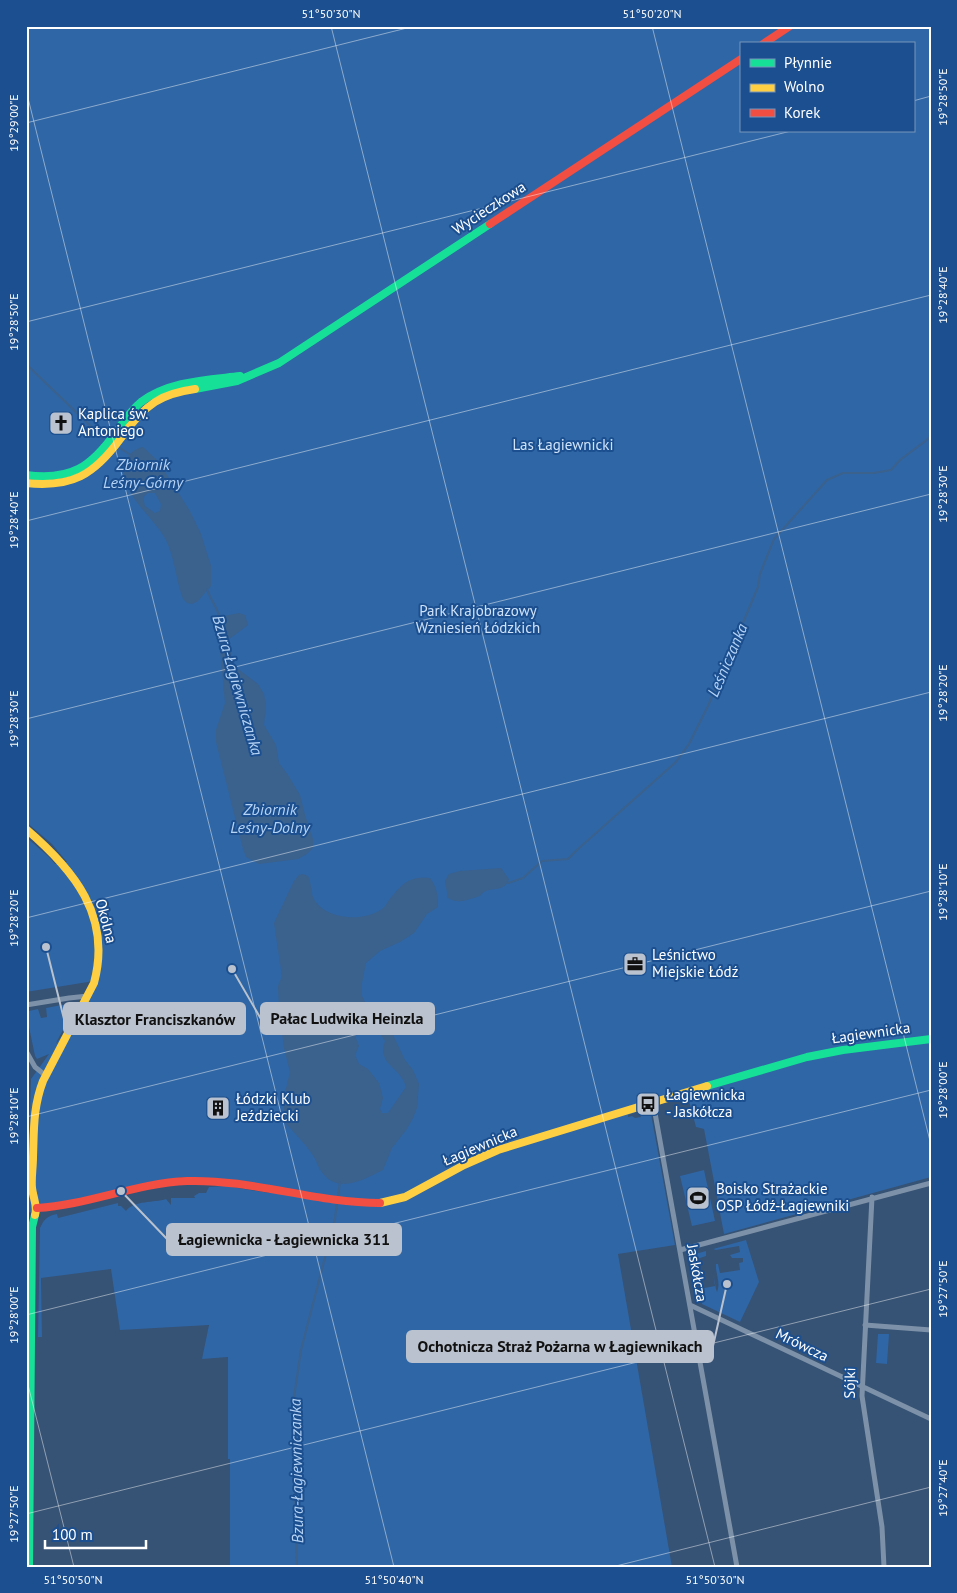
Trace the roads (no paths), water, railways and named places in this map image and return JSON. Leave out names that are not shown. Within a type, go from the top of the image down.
[{"type":"street","points":[[766,42],[790,26]]},
{"type":"street","name":"Wycieczkowa","points":[[26,482],[52,485],[76,479],[96,468],[133,422],[156,401],[179,392],[234,382],[266,369],[294,353],[740,59]]},
{"type":"street","name":"Wycieczkowa","points":[[26,475],[36,477],[61,476],[82,468],[99,454],[140,402],[153,394],[180,385],[250,375]]},
{"type":"street","name":"Okólna","points":[[26,830],[66,866],[81,890],[98,934],[100,956],[97,976],[88,996],[46,1075],[35,1103],[30,1127],[32,1188],[37,1208],[32,1227],[29,1567]]},
{"type":"street","points":[[26,1005],[88,996]]},
{"type":"street","name":"Łagiewnicka","points":[[37,1208],[54,1207],[143,1186],[188,1181],[238,1183],[329,1199],[372,1204],[392,1201],[418,1191],[464,1165],[498,1150],[653,1102],[807,1057],[931,1038]]},
{"type":"street","points":[[26,1050],[35,1067],[46,1075]]},
{"type":"street","name":"Jaskółcza","points":[[653,1102],[737,1567]]},
{"type":"street","points":[[680,1250],[931,1182]]},
{"type":"street","name":"Sójki","points":[[872,1198],[862,1405],[882,1528],[884,1567]]},
{"type":"street","name":"Mrówcza","points":[[690,1305],[931,1419]]},
{"type":"street","points":[[865,1325],[931,1330]]},
{"type":"water","name":"Zbiornik Leśny-Górny","points":[[143,447],[158,461],[190,511],[201,534],[211,566],[211,586],[198,601],[192,604],[187,603],[183,599],[166,540],[131,494],[127,485],[124,469],[127,458],[135,450]],"holes":[[[148,493],[155,493],[161,504],[160,511],[155,513],[145,506],[143,497]]]},
{"type":"water","name":"Zbiornik Leśny-Dolny","points":[[239,613],[245,615],[248,625],[228,640],[234,666],[258,684],[264,694],[266,706],[264,725],[276,745],[279,763],[300,795],[313,839],[313,848],[298,859],[259,864],[246,857],[216,742],[216,730],[225,703],[217,616]]},
{"type":"water","points":[[501,868],[509,879],[503,887],[483,892],[480,896],[464,901],[448,898],[445,881],[449,874],[460,871]]},
{"type":"water","points":[[299,875],[308,876],[313,898],[321,907],[328,912],[347,917],[366,916],[382,909],[402,885],[416,878],[430,878],[437,895],[438,907],[427,914],[414,933],[380,951],[366,963],[362,983],[362,996],[369,1010],[379,1010],[389,1018],[393,1035],[419,1084],[417,1108],[413,1118],[392,1148],[383,1170],[351,1183],[342,1184],[327,1178],[314,1157],[284,1121],[284,1097],[290,1072],[284,1048],[279,1008],[278,986],[282,976],[274,923],[294,881]],"holes":[[[353,1022],[362,1025],[364,1029],[379,1032],[385,1041],[384,1056],[399,1074],[406,1087],[388,1113],[382,1113],[380,1109],[383,1098],[379,1083],[368,1069],[359,1064],[355,1055],[359,1046],[352,1028]]]},
{"type":"waterway","name":"Bzura-Łagiewniczanka","points":[[26,364],[103,438]]},
{"type":"waterway","name":"Leśniczanka","points":[[508,883],[523,878],[542,861],[568,859],[676,762],[689,744],[708,706],[758,587],[760,574],[774,539],[827,480],[843,473],[874,473],[891,470],[900,460],[931,436]]},
{"type":"waterway","name":"Bzura-Łagiewniczanka","points":[[120,448],[132,456]]},
{"type":"waterway","name":"Bzura-Łagiewniczanka","points":[[207,589],[219,616]]},
{"type":"waterway","name":"Bzura-Łagiewniczanka","points":[[338,1197],[340,1182]]},
{"type":"waterway","name":"Bzura-Łagiewniczanka","points":[[297,1567],[293,1404],[301,1350],[335,1219],[337,1202]]},
{"type":"place","name":"Kaplica św. Antoniego","points":[[61,423]]},
{"type":"place","name":"Klasztor Franciszkanów","points":[[46,947]]},
{"type":"place","name":"Leśnictwo Miejskie Łódź","points":[[635,964]]},
{"type":"place","name":"Pałac Ludwika Heinzla","points":[[232,969]]},
{"type":"place","name":"Łagiewnicka - Jaskółcza","points":[[648,1104]]},
{"type":"place","name":"Łódzki Klub Jeździecki","points":[[218,1108]]},
{"type":"place","name":"Łagiewnicka - Łagiewnicka 311","points":[[121,1191]]},
{"type":"place","name":"Boisko Strażackie OSP Łódź-Łagiewniki","points":[[698,1198]]},
{"type":"place","name":"Ochotnicza Straż Pożarna w Łagiewnikach","points":[[727,1284]]},
{"type":"park label","name":"Las Łagiewnicki","points":[[563,445]]},
{"type":"park label","name":"Park Krajobrazowy Wzniesień Łódzkich","points":[[478,620]]}]
